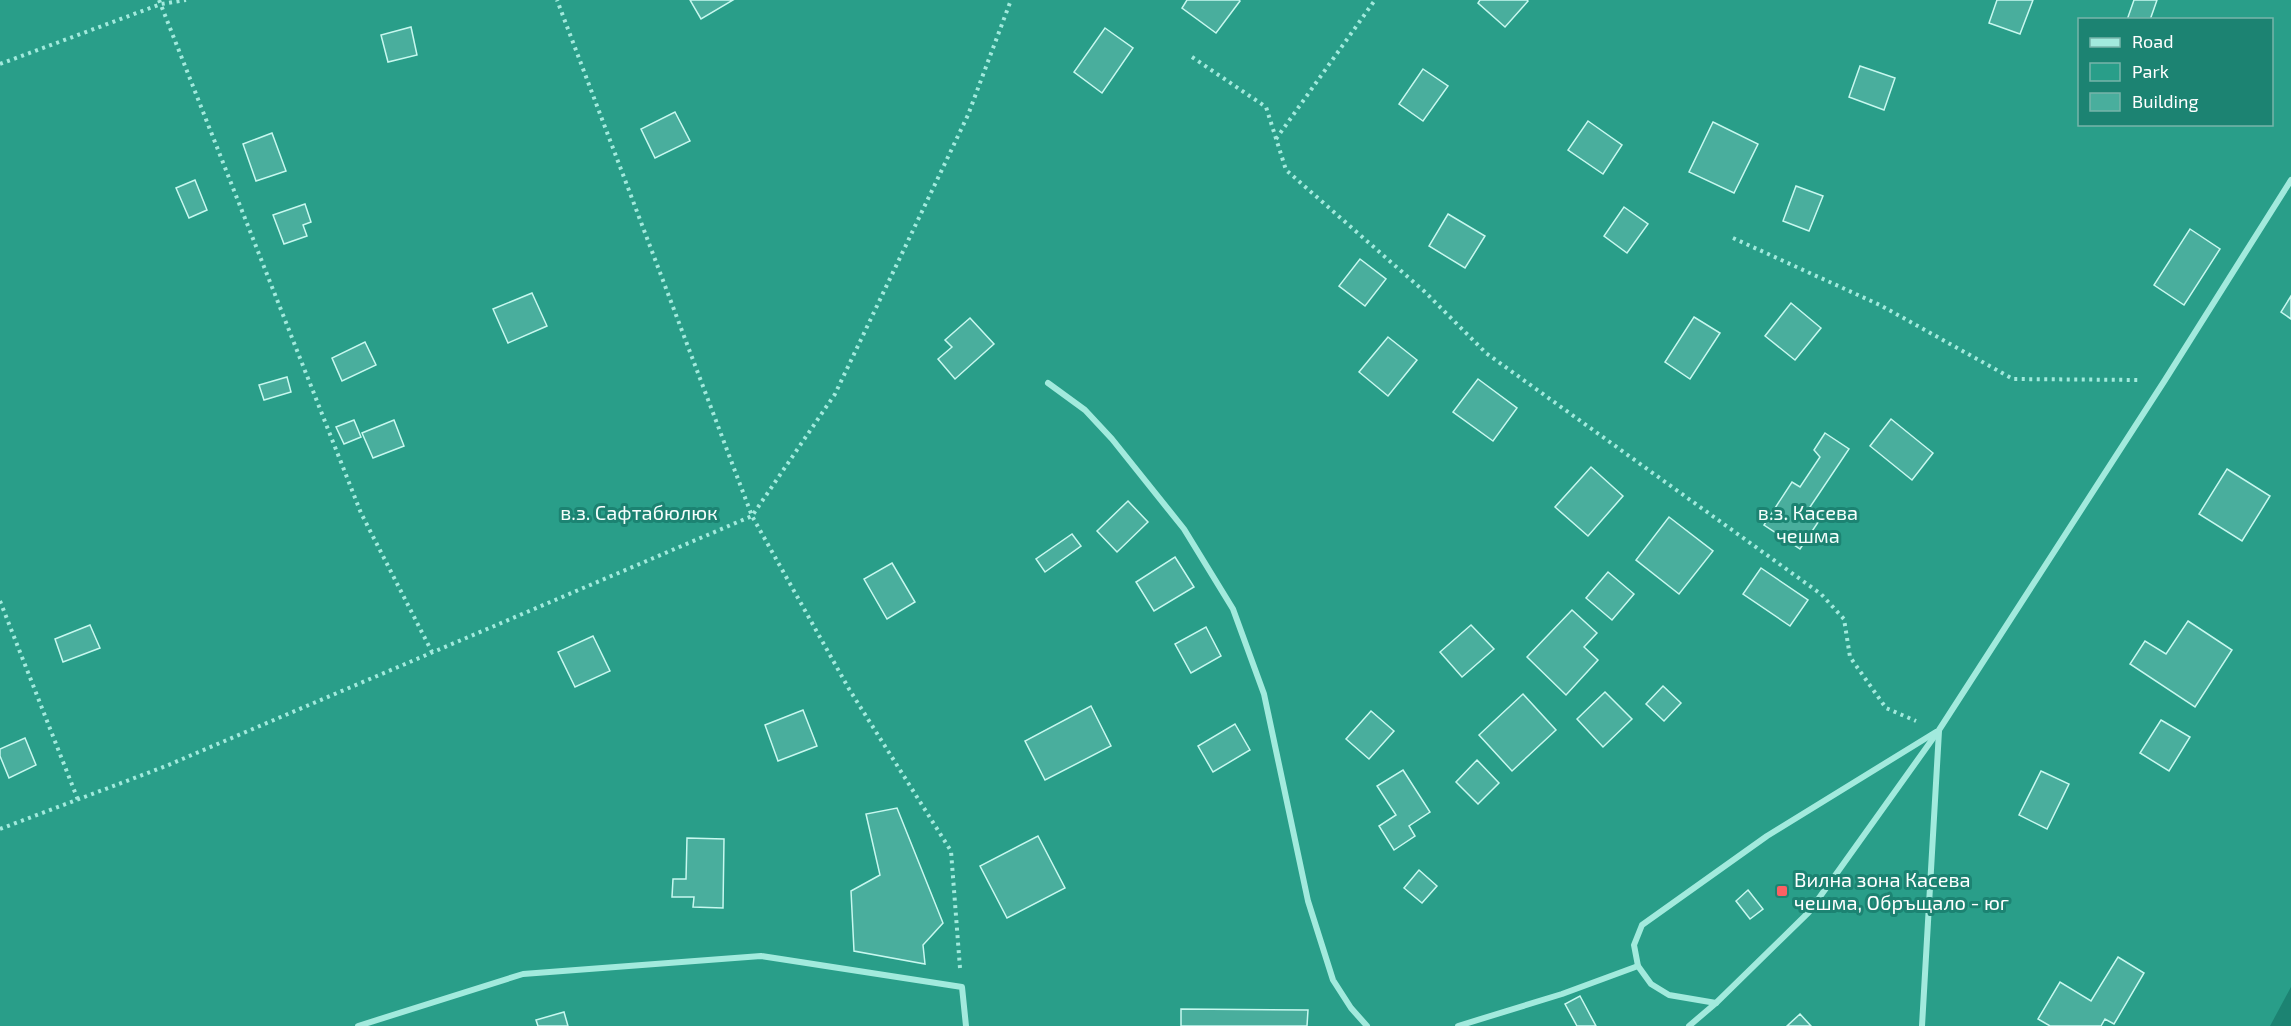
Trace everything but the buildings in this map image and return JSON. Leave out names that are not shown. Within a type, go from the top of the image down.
[{"type":"street","points":[[1689,1026],[1716,1003],[1809,912],[1939,730],[2291,180]]},
{"type":"street","points":[[1048,383],[1085,410],[1112,439],[1184,529],[1233,609],[1264,694],[1308,901],[1333,980],[1351,1008],[1367,1026]]},
{"type":"street","points":[[1716,1003],[1669,995],[1651,984],[1638,966],[1634,945],[1642,925],[1767,836],[1939,730]]},
{"type":"street","points":[[1922,1026],[1939,730]]},
{"type":"street","points":[[358,1026],[523,974],[761,956],[962,987],[966,1026]]},
{"type":"street","points":[[1458,1026],[1638,966]]},
{"type":"path","points":[[0,64],[160,2],[186,0]]},
{"type":"path","points":[[557,0],[752,516],[849,689],[951,851],[962,987]]},
{"type":"path","points":[[0,829],[166,766],[752,516],[835,394],[969,115],[1011,0]]},
{"type":"path","points":[[1276,139],[1375,0]]},
{"type":"path","points":[[160,2],[361,513],[432,652]]},
{"type":"path","points":[[1192,57],[1266,107],[1286,170],[1425,292],[1486,353],[1821,594],[1844,619],[1850,657],[1886,708],[1939,730]]},
{"type":"path","points":[[1733,238],[1880,305],[2013,379],[2165,380]]},
{"type":"path","points":[[0,601],[78,800]]},
{"type":"green space","points":[[0,0],[2291,0],[2291,987],[2270,1026],[0,1026]]},
{"type":"place","name":"Вилна зона Касева чешма, Обръщало - юг","points":[[1782,891]]},
{"type":"park label","name":"в.з. Сафтабюлюк","points":[[639,513]]},
{"type":"park label","name":"в.з. Касева чешма","points":[[1808,524]]}]
